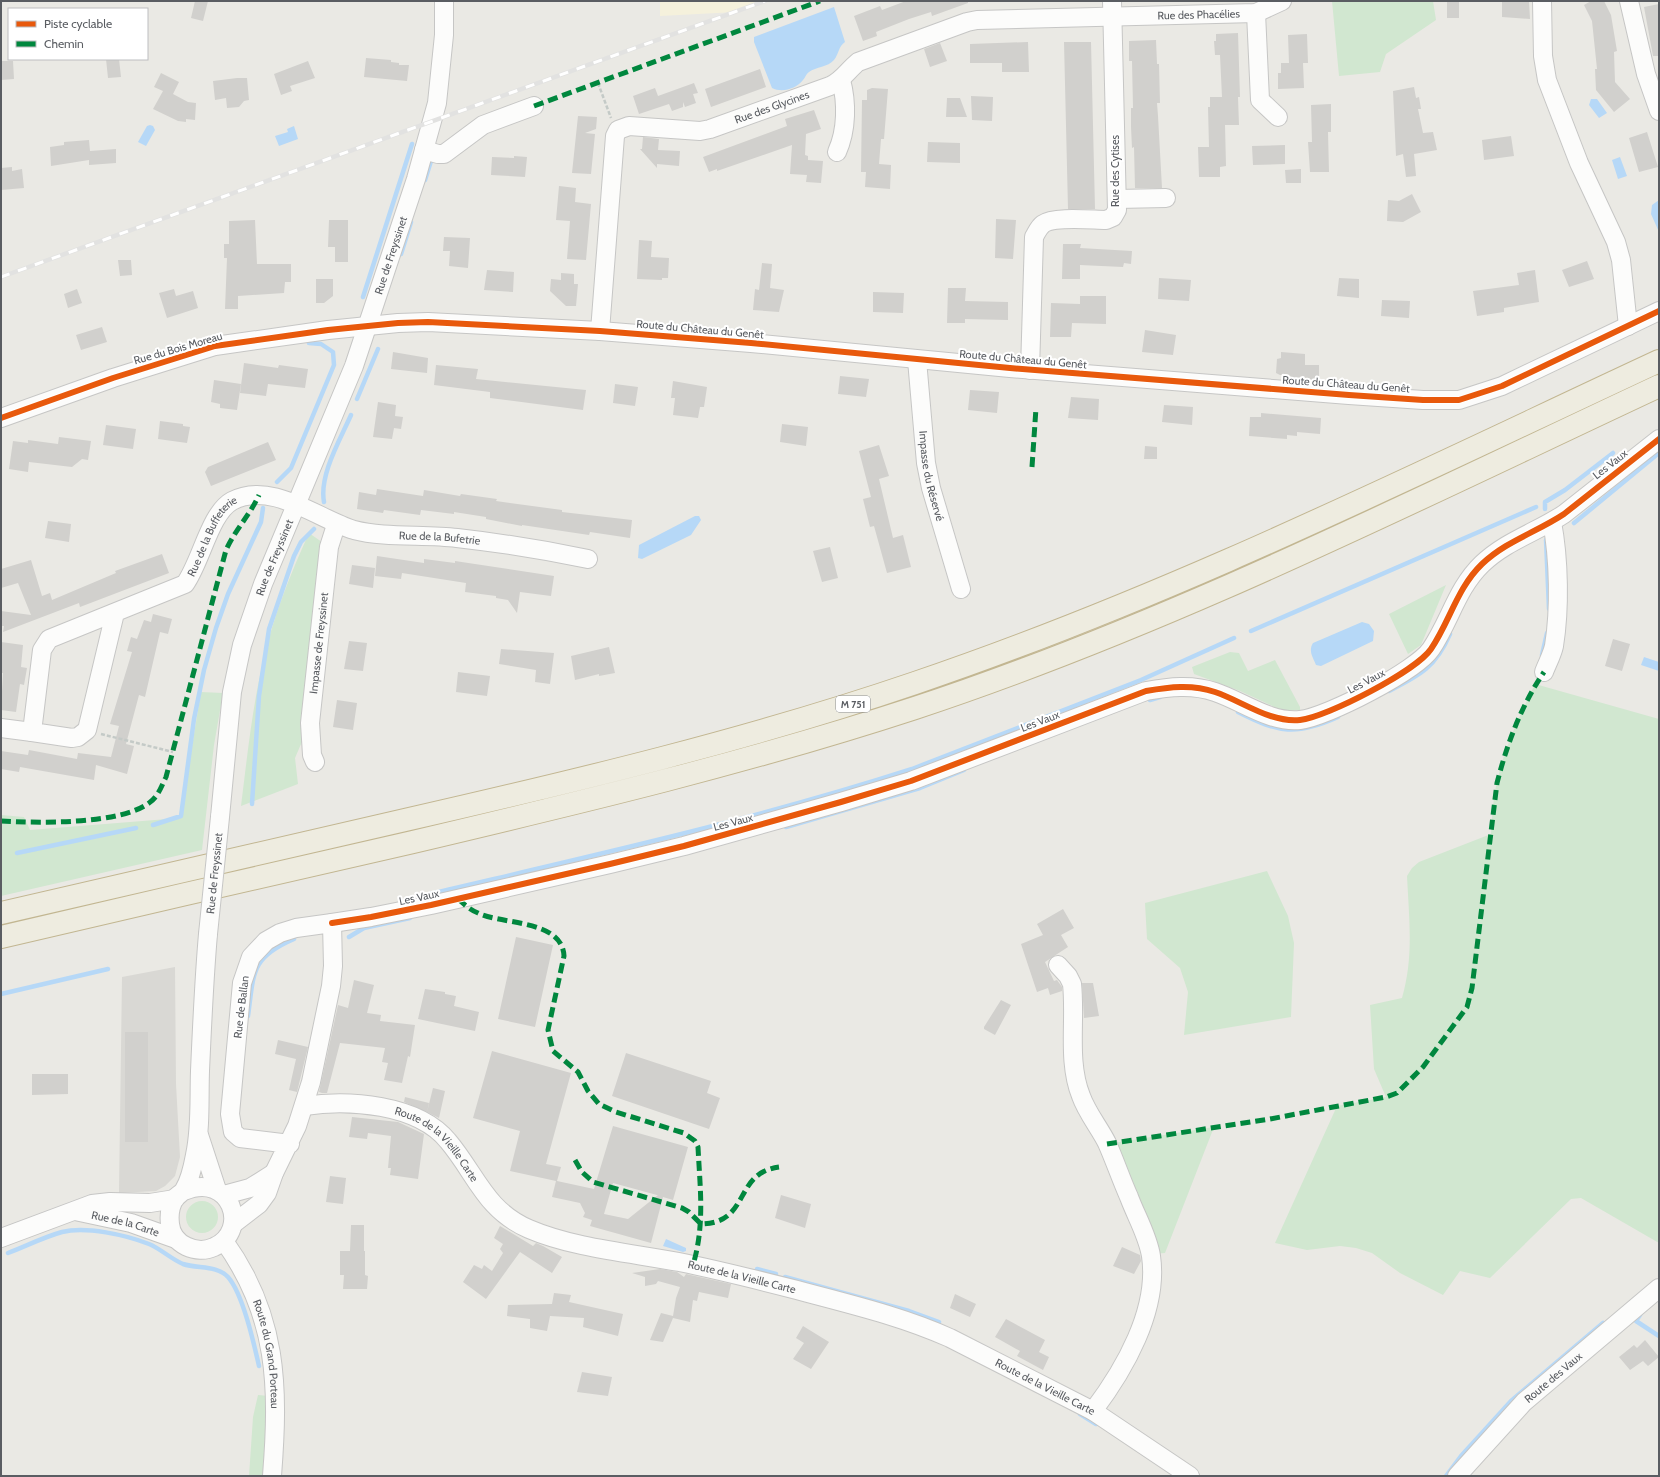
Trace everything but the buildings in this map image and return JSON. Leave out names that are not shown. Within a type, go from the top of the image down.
[{"type":"highway","name":"M 751","points":[[1,914],[614,771],[790,723],[911,685],[1037,640],[1202,572],[1659,361]]},
{"type":"highway","name":"M 751","points":[[1,937],[612,795],[774,751],[918,707],[1052,658],[1211,593],[1659,386]]},
{"type":"street","name":"Rue de Freyssinet","points":[[199,1135],[202,1005],[208,934],[232,692],[242,645],[252,612],[338,406],[367,326],[424,150],[433,121],[440,81],[444,35],[444,1]]},
{"type":"street","name":"Rue des Phacélies","points":[[1112,9],[1256,13],[1282,1]]},
{"type":"street","points":[[1542,1],[1543,56],[1547,80],[1579,163],[1616,242],[1621,260],[1628,326]]},
{"type":"street","points":[[1629,1],[1646,74],[1659,111]]},
{"type":"street","name":"Rue des Glycines","points":[[618,130],[629,126],[700,131],[710,129],[830,86],[841,80],[858,62],[967,22],[1112,9]]},
{"type":"street","name":"Rue des Cytises","points":[[1030,370],[1034,237],[1038,229],[1044,223],[1053,220],[1106,220],[1113,217],[1117,210],[1112,9]]},
{"type":"street","points":[[1256,13],[1260,100],[1278,117]]},
{"type":"street","points":[[837,152],[843,139],[845,110],[844,90],[841,80]]},
{"type":"street","points":[[424,150],[444,154],[484,125],[534,106]]},
{"type":"street","points":[[600,332],[615,136],[618,130]]},
{"type":"street","points":[[1117,199],[1166,198]]},
{"type":"street","name":"Route du Château du Genêt","points":[[367,326],[428,322],[600,332],[751,343],[1030,370],[1349,395],[1423,400],[1459,400],[1502,386],[1659,310]]},
{"type":"street","name":"Rue du Bois Moreau","points":[[1,418],[113,378],[215,346],[367,326]]},
{"type":"street","name":"Impasse du Réservé","points":[[917,360],[926,463],[931,488],[962,589]]},
{"type":"street","name":"Les Vaux","points":[[332,923],[431,905],[684,846],[834,804],[911,781],[1146,691],[1184,686],[1202,688],[1214,691],[1275,717],[1289,720],[1314,717],[1347,702],[1405,671],[1420,661],[1437,639],[1461,591],[1475,571],[1499,550],[1521,536],[1552,522],[1659,439]]},
{"type":"street","name":"Rue de la Buffeterie","points":[[32,732],[42,650],[49,639],[185,584],[194,571],[216,518],[223,507],[232,501],[243,496],[259,495],[275,497],[296,504]]},
{"type":"street","name":"Rue de la Bufetrie","points":[[296,504],[336,525],[373,533],[457,538],[559,553],[588,560]]},
{"type":"street","points":[[1544,672],[1554,647],[1556,623],[1557,556],[1552,522]]},
{"type":"street","name":"Impasse de Freyssinet","points":[[315,762],[312,755],[310,723],[329,547],[336,525]]},
{"type":"street","points":[[1,728],[72,738],[78,737],[87,730],[115,613]]},
{"type":"street","points":[[233,1224],[259,1204],[267,1193],[274,1173],[290,1144],[304,1106],[331,986],[333,966],[332,923]]},
{"type":"street","name":"Rue de Ballan","points":[[290,1144],[240,1138],[233,1132],[230,1114],[242,983],[251,957],[266,941],[280,933],[296,928],[332,923]]},
{"type":"street","points":[[1058,965],[1068,976],[1072,984],[1074,1064],[1080,1095],[1107,1144],[1151,1254],[1152,1267],[1149,1308],[1141,1331],[1124,1363],[1093,1411]]},
{"type":"street","name":"Route de la Vieille Carte","points":[[304,1106],[340,1102],[362,1104],[394,1111],[423,1121],[436,1128],[448,1140],[483,1192],[498,1210],[529,1229],[566,1240],[723,1272],[900,1318],[950,1338],[1093,1411],[1190,1476]]},
{"type":"street","points":[[199,1135],[221,1192],[232,1209],[233,1224],[230,1233],[224,1241],[215,1247],[200,1250],[184,1246],[176,1239],[170,1226],[169,1219],[169,1212],[179,1195],[195,1156],[199,1135]]},
{"type":"street","points":[[179,1195],[194,1186],[206,1186],[221,1192],[250,1188],[274,1173]]},
{"type":"street","name":"Rue de la Carte","points":[[1,1238],[92,1204],[110,1202],[150,1203],[179,1195]]},
{"type":"street","name":"Rue de la Carte","points":[[74,1211],[131,1223],[176,1239]]},
{"type":"street","name":"Route du Grand Porteau","points":[[224,1241],[236,1258],[258,1300],[270,1347],[276,1395],[272,1476]]},
{"type":"street","name":"Route des Vaux","points":[[1457,1476],[1524,1402],[1659,1288]]},
{"type":"path","points":[[598,82],[611,118],[618,130]]},
{"type":"path","points":[[87,730],[173,752]]},
{"type":"shaded area","points":[[660,1],[761,1],[736,12],[660,16]]},
{"type":"shaded area","points":[[175,967],[176,1084],[180,1157],[175,1176],[165,1186],[156,1191],[119,1193],[122,977]]},
{"type":"green space","points":[[1332,1],[1433,1],[1436,20],[1386,54],[1380,72],[1339,76]]},
{"type":"green space","points":[[309,533],[329,547],[310,723],[295,758],[298,784],[241,806],[253,716],[267,645],[283,596]]},
{"type":"green space","points":[[1446,585],[1421,645],[1408,654],[1389,614]]},
{"type":"green space","points":[[1230,652],[1239,653],[1248,671],[1275,660],[1300,707],[1300,710],[1281,710],[1240,691],[1194,674],[1192,667]]},
{"type":"green space","points":[[1535,684],[1659,719],[1659,1243],[1581,1198],[1571,1199],[1490,1278],[1460,1271],[1443,1295],[1400,1273],[1372,1253],[1356,1248],[1340,1246],[1307,1250],[1275,1243],[1337,1106],[1386,1097],[1374,1069],[1370,1005],[1402,998],[1408,967],[1410,937],[1407,876],[1412,868],[1419,862],[1491,834],[1492,815],[1500,769],[1513,732]]},
{"type":"green space","points":[[201,692],[223,693],[214,745],[202,850],[1,896],[1,815],[24,817],[30,830],[180,818]]},
{"type":"green space","points":[[1267,871],[1288,916],[1294,943],[1291,1017],[1184,1035],[1188,992],[1180,968],[1147,939],[1145,903]]},
{"type":"green space","points":[[1214,1127],[1165,1253],[1151,1254],[1107,1144]]},
{"type":"green space","points":[[199,1201],[205,1201],[214,1205],[218,1217],[214,1229],[205,1233],[199,1233],[190,1229],[186,1220],[186,1214],[190,1205]]},
{"type":"green space","points":[[258,1395],[269,1396],[265,1476],[249,1476],[253,1417]]},
{"type":"water","points":[[834,7],[845,42],[841,46],[834,60],[829,64],[809,72],[797,86],[793,88],[780,90],[772,88],[754,42],[754,37]]},
{"type":"water","points":[[1591,99],[1597,99],[1607,113],[1599,118],[1589,105]]},
{"type":"water","points":[[147,126],[153,126],[155,130],[146,146],[138,142]]},
{"type":"water","points":[[294,126],[298,139],[279,146],[275,136],[288,132],[287,129]]},
{"type":"water","points":[[1620,157],[1627,176],[1618,179],[1612,160]]},
{"type":"water","points":[[1659,200],[1659,232],[1651,214],[1652,205]]},
{"type":"water","points":[[695,516],[699,516],[701,520],[691,535],[642,559],[638,558],[639,545]]},
{"type":"water","points":[[1362,622],[1369,624],[1374,631],[1373,641],[1321,666],[1316,665],[1311,651],[1313,643]]},
{"type":"water","points":[[1644,657],[1659,662],[1659,671],[1641,665]]},
{"type":"water","points":[[666,1239],[686,1248],[686,1251],[683,1252],[663,1246]]},
{"type":"waterway","points":[[363,297],[412,144]]},
{"type":"waterway","points":[[425,180],[431,161]]},
{"type":"waterway","points":[[401,254],[411,222]]},
{"type":"waterway","points":[[277,482],[291,468],[334,365],[333,352],[321,344],[309,343]]},
{"type":"waterway","points":[[357,399],[378,349]]},
{"type":"waterway","points":[[324,502],[323,492],[327,469],[351,415]]},
{"type":"waterway","points":[[1545,509],[1545,502],[1565,490],[1613,453]]},
{"type":"waterway","points":[[1574,523],[1659,453]]},
{"type":"waterway","points":[[1251,631],[1536,507]]},
{"type":"waterway","points":[[153,825],[181,816],[194,719],[204,670],[216,628],[228,594],[261,522],[263,508]]},
{"type":"waterway","points":[[252,804],[259,696],[269,629],[294,556],[301,542],[314,529]]},
{"type":"waterway","points":[[1546,540],[1549,609]]},
{"type":"waterway","points":[[1542,655],[1547,633]]},
{"type":"waterway","points":[[1389,691],[1410,680],[1426,669],[1438,655],[1450,634]]},
{"type":"waterway","points":[[430,894],[733,821],[793,805],[912,769],[1141,680],[1234,638]]},
{"type":"waterway","points":[[1150,700],[1160,697]]},
{"type":"waterway","points":[[1238,712],[1265,724],[1288,730],[1310,727],[1338,717]]},
{"type":"waterway","points":[[786,827],[920,788],[964,770]]},
{"type":"waterway","points":[[17,853],[136,828]]},
{"type":"waterway","points":[[349,937],[364,928],[410,918]]},
{"type":"waterway","points":[[248,1016],[252,988],[257,968],[269,953],[294,939]]},
{"type":"waterway","points":[[1,994],[108,969]]},
{"type":"waterway","points":[[8,1253],[62,1232],[72,1230],[106,1232],[149,1244],[183,1264],[213,1269],[224,1273],[233,1285],[243,1307],[259,1366]]},
{"type":"waterway","points":[[757,1269],[776,1274]]},
{"type":"waterway","points":[[785,1277],[909,1311],[939,1322]]},
{"type":"waterway","points":[[1640,1315],[1636,1321],[1659,1336]]},
{"type":"waterway","points":[[1446,1476],[1461,1456],[1511,1401],[1603,1323]]},
{"type":"waterway","points":[[1080,1414],[1096,1424]]},
{"type":"railway","points":[[1,277],[765,1]]},
{"type":"marked path","points":[[534,106],[820,1]]},
{"type":"marked path","points":[[1032,467],[1036,408]]},
{"type":"marked path","points":[[1,821],[56,822],[99,819],[136,810],[155,798],[166,777],[226,550],[259,495]]},
{"type":"marked path","points":[[1107,1144],[1270,1119],[1386,1097],[1397,1093],[1423,1067],[1467,1007],[1472,988],[1497,783],[1505,754],[1516,726],[1528,698],[1544,672]]},
{"type":"marked path","points":[[458,899],[470,909],[489,917],[542,929],[553,935],[561,944],[564,956],[548,1030],[553,1051],[578,1072],[588,1091],[599,1104],[616,1112],[684,1133],[695,1141],[698,1147],[701,1206],[697,1250],[693,1265]]},
{"type":"marked path","points":[[575,1160],[582,1172],[593,1182],[682,1208],[689,1212],[701,1224],[717,1222],[728,1216],[736,1207],[747,1187],[754,1178],[764,1171],[779,1167]]},
{"type":"cycle path","points":[[1,418],[113,378],[215,346],[328,330],[398,323],[428,322],[600,331],[751,343],[1010,368],[1349,395],[1423,400],[1459,400],[1502,386],[1659,311]]},
{"type":"cycle path","points":[[332,923],[431,905],[610,864],[684,846],[841,802],[911,781],[1146,691],[1172,687],[1206,689],[1267,715],[1289,720],[1300,720],[1330,711],[1370,692],[1408,669],[1422,658],[1431,649],[1438,638],[1466,583],[1482,564],[1501,549],[1564,514],[1659,439]]}]
